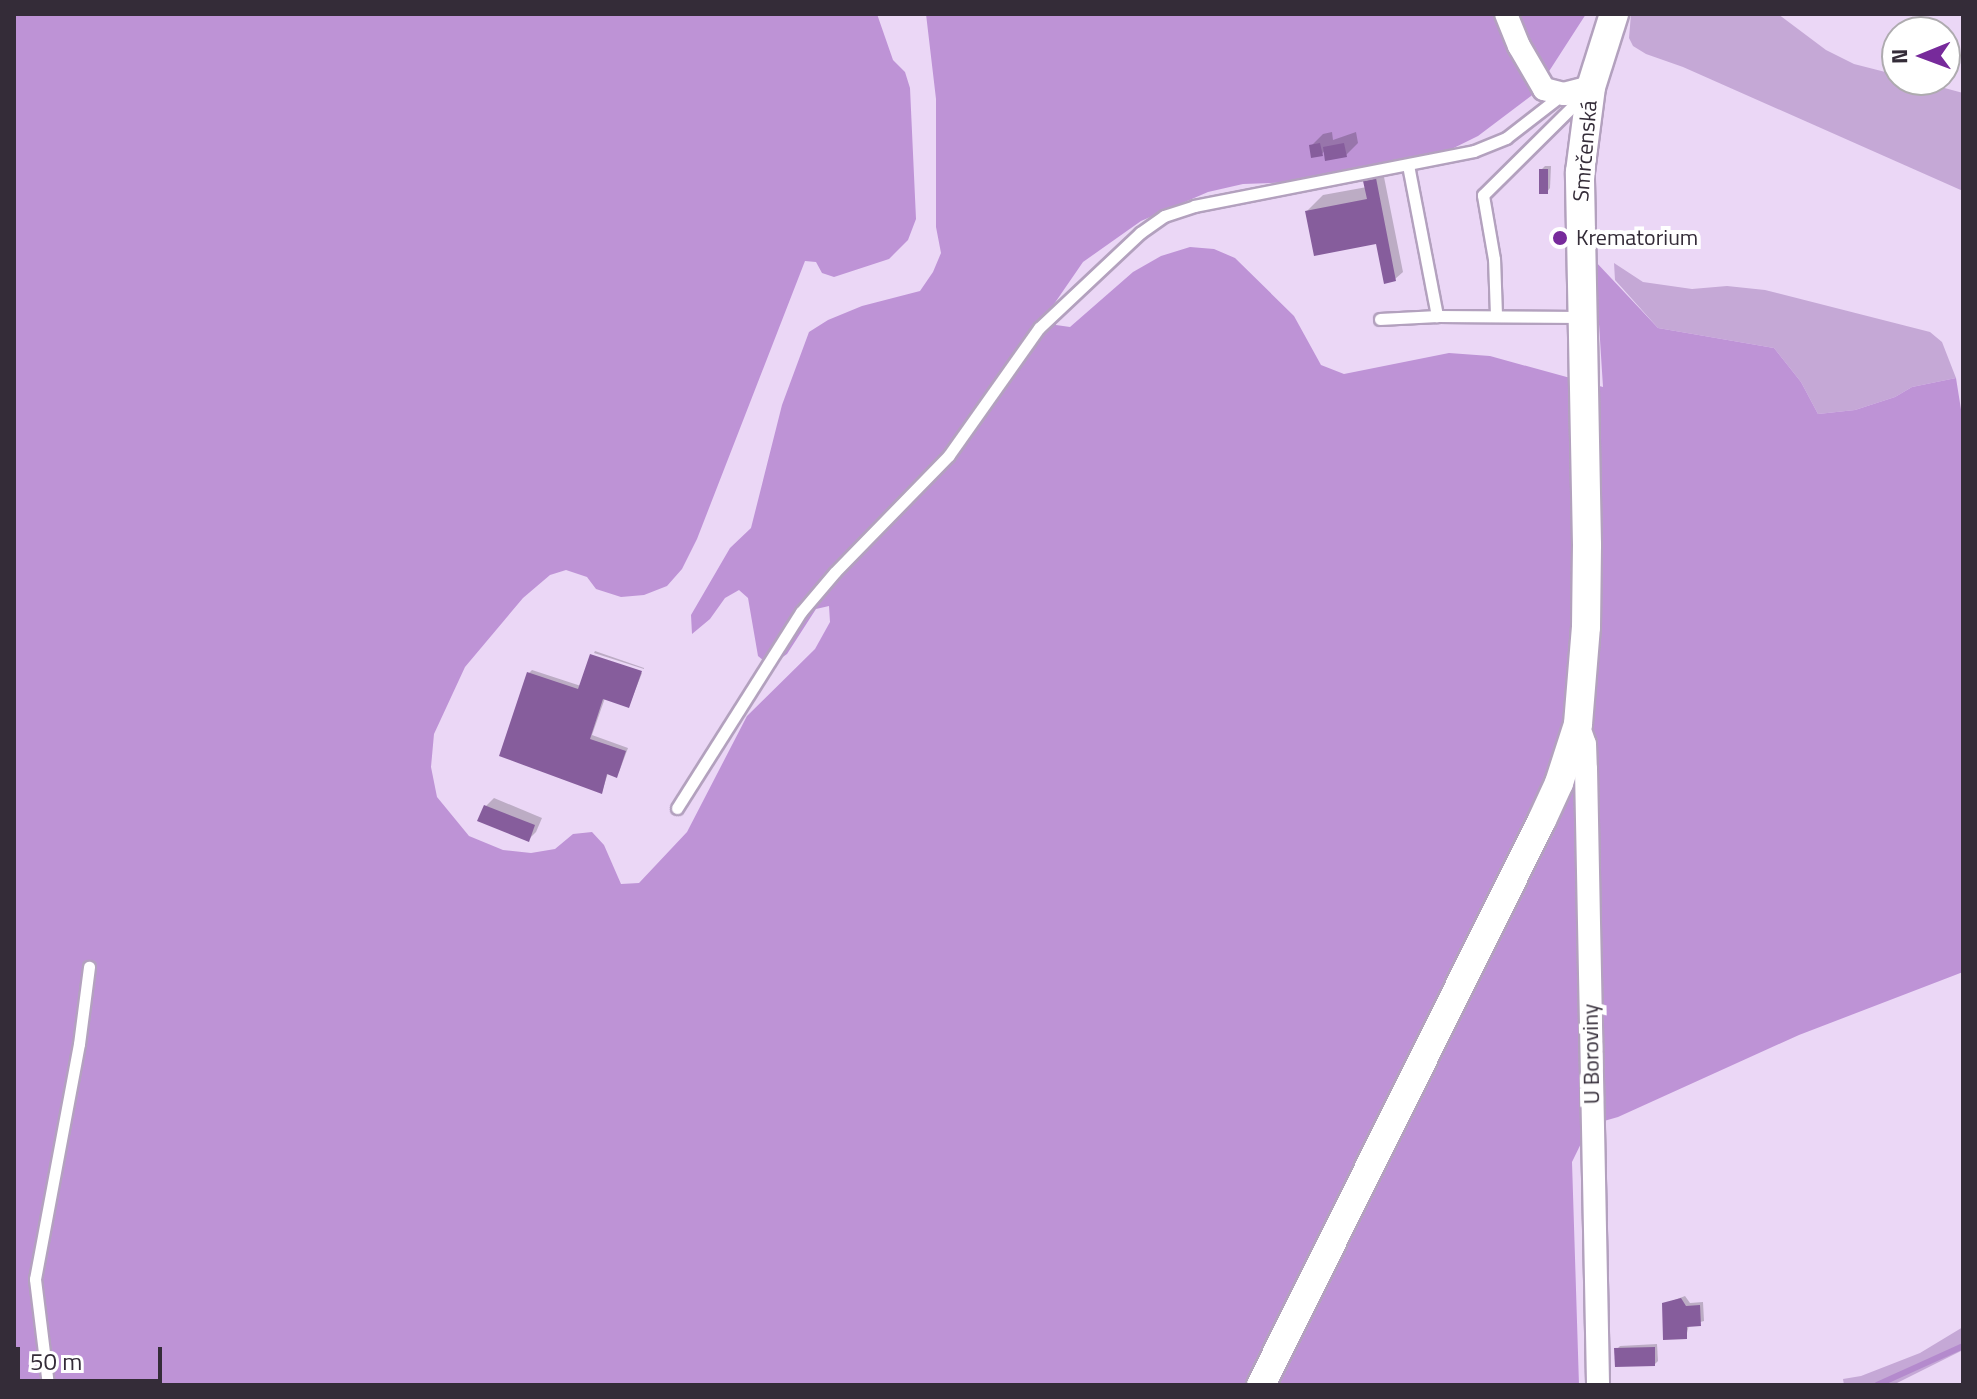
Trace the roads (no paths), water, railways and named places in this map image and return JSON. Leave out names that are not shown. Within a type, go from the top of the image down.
[{"type":"street","points":[[1506,14],[1519,46],[1544,89],[1577,91]]},
{"type":"street","name":"Smrčenská","points":[[1261,1385],[1542,820],[1559,783],[1578,724],[1586,627],[1586,435],[1577,91],[1614,14]]},
{"type":"street","name":"U Boroviny","points":[[1578,724],[1585,744],[1586,769],[1598,1385]]},
{"type":"lane","points":[[677,808],[801,612],[835,572],[949,455],[1039,328],[1090,276],[1164,216],[1194,206],[1474,151],[1506,138],[1577,91]]},
{"type":"lane","points":[[1496,315],[1494,259],[1483,195],[1577,91]]},
{"type":"lane","points":[[1408,165],[1437,316]]},
{"type":"lane","points":[[1380,319],[1496,315],[1582,317]]},
{"type":"lane","points":[[48,1385],[35,1279],[79,1044],[89,967]]},
{"type":"waterway","points":[[1877,1385],[1963,1346]]},
{"type":"place","name":"Krematorium","points":[[1560,238]]}]
